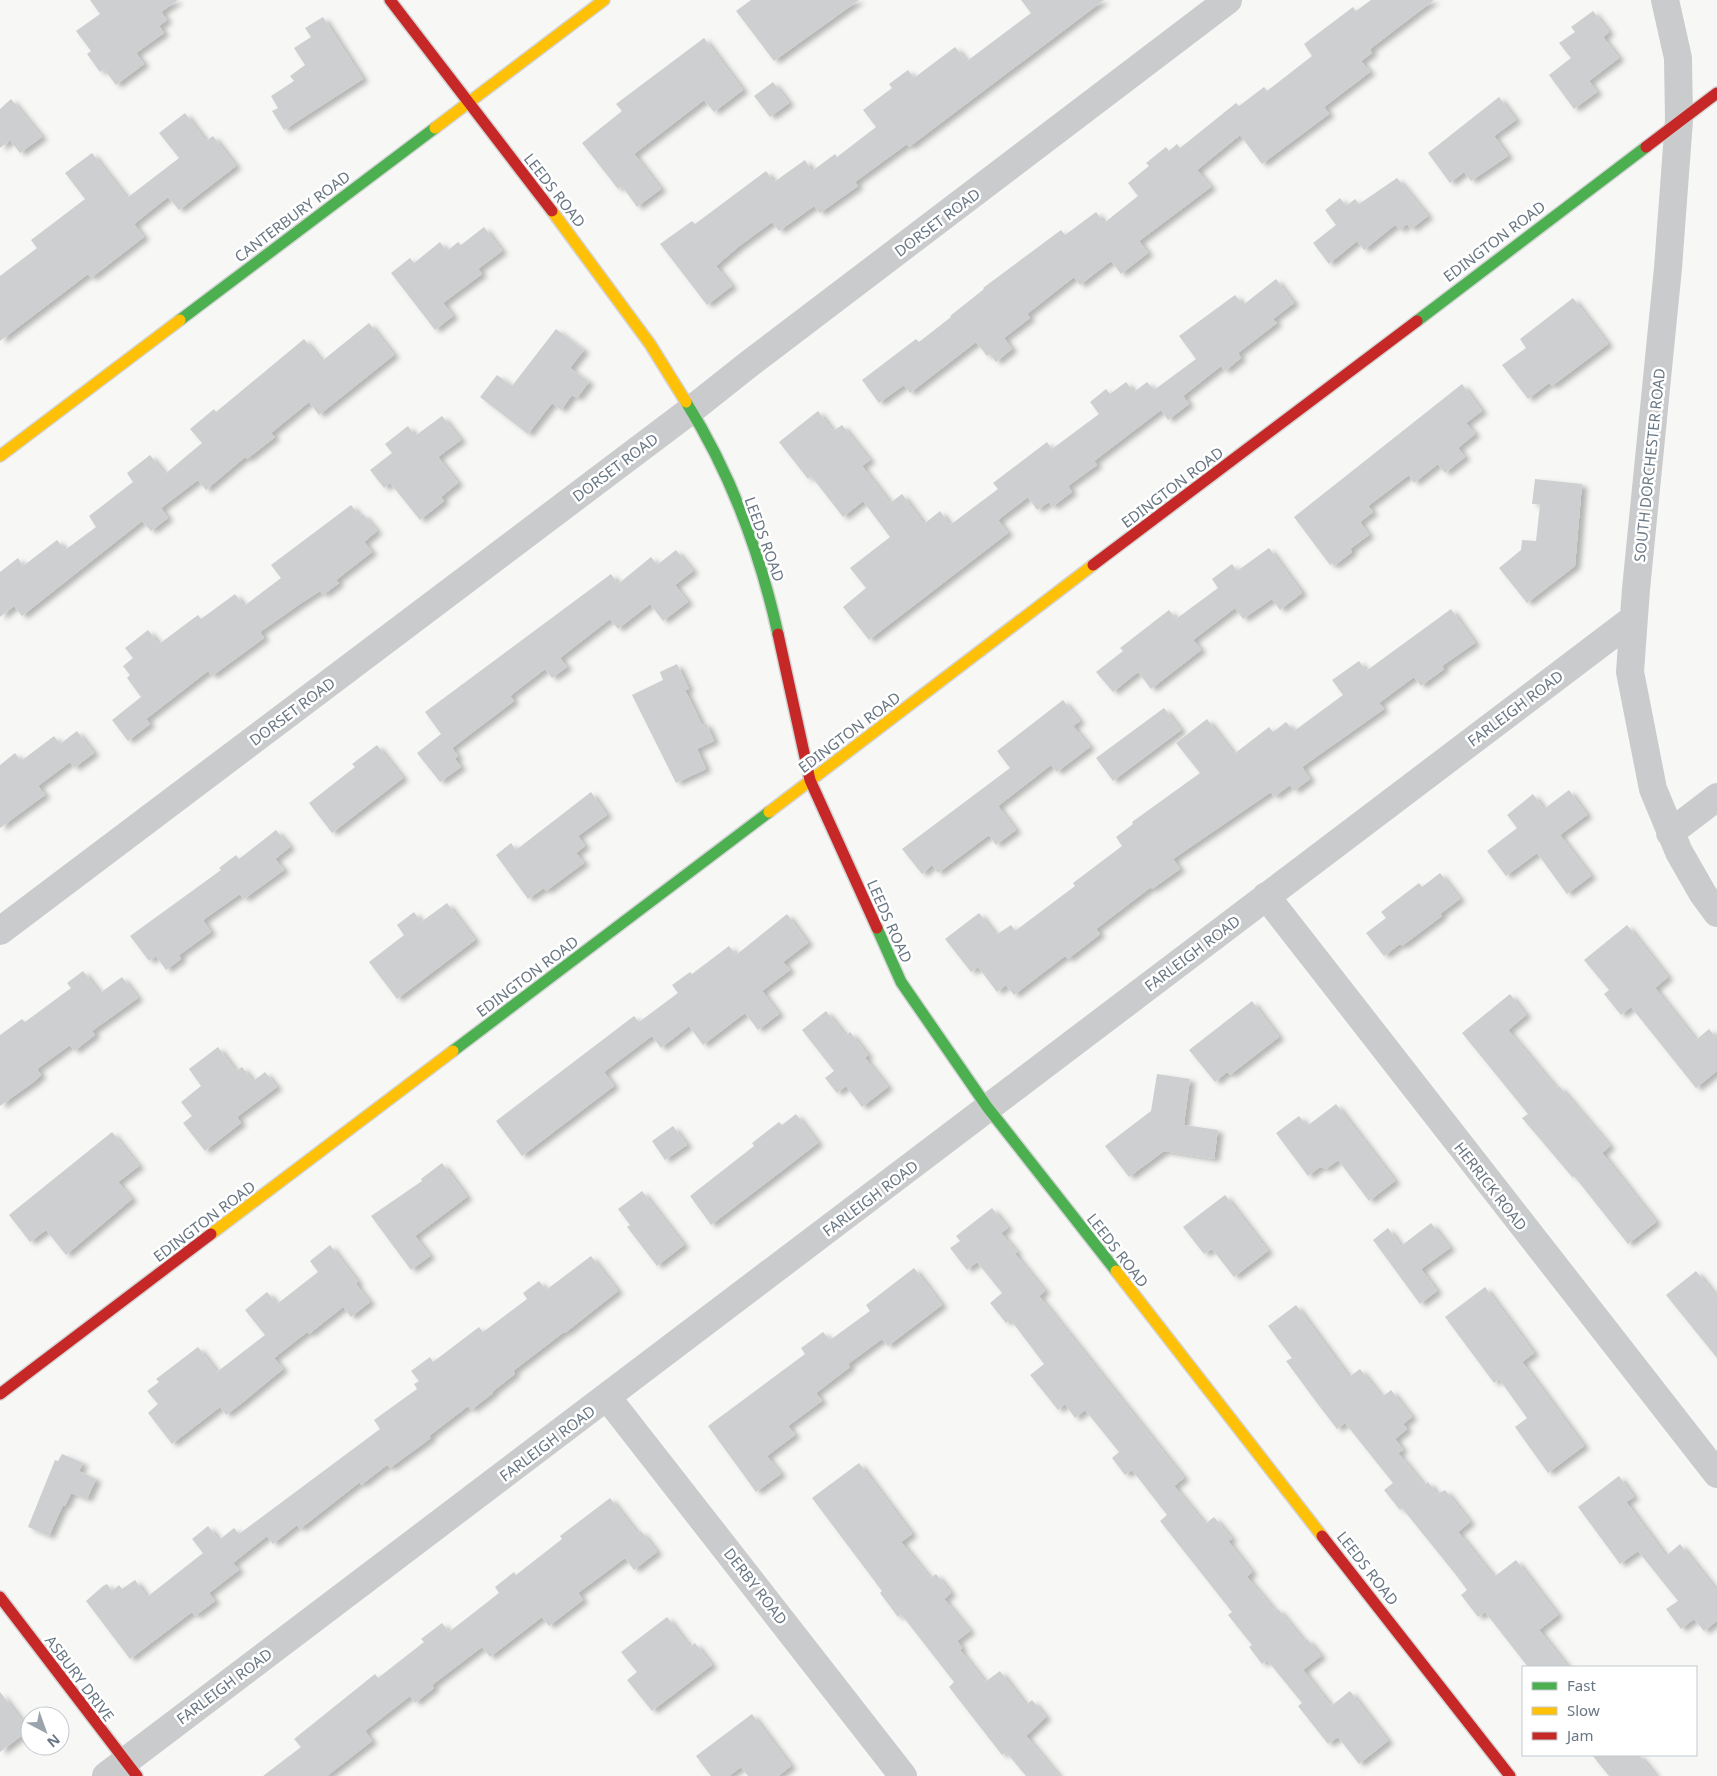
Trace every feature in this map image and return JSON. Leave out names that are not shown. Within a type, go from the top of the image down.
[{"type":"street","name":"LEEDS ROAD","points":[[390,0],[468,104],[581,248],[650,344],[691,410],[730,484],[768,589],[810,780],[901,982],[988,1108],[1510,1776]]},
{"type":"street","name":"CANTERBURY ROAD","points":[[0,456],[604,0]]},
{"type":"street","name":"DORSET ROAD","points":[[0,932],[691,410],[1228,0]]},
{"type":"street","name":"SOUTH DORCHESTER ROAD","points":[[1665,0],[1678,58],[1679,120],[1668,268],[1633,620],[1630,672],[1653,789],[1670,833],[1703,894],[1717,913]]},
{"type":"street","name":"EDINGTON ROAD","points":[[0,1394],[1717,93]]},
{"type":"street","name":"FARLEIGH ROAD","points":[[123,1771],[607,1397],[1266,896],[1633,620]]},
{"type":"street","points":[[1670,833],[1717,797]]},
{"type":"street","name":"HERRICK ROAD","points":[[1266,896],[1717,1474]]},
{"type":"street","name":"DERBY ROAD","points":[[607,1397],[904,1776]]},
{"type":"street","name":"ASBURY DRIVE","points":[[0,1597],[123,1771]]},
{"type":"building","points":[[90,0],[178,0],[161,12],[167,20],[159,26],[164,33],[136,53],[144,64],[116,85],[104,69],[100,72],[87,54],[91,51],[76,31],[100,14]]},
{"type":"building","points":[[751,0],[859,0],[774,61],[736,11]]},
{"type":"building","points":[[1021,0],[1104,0],[909,147],[907,144],[855,182],[858,186],[820,213],[814,206],[779,231],[772,222],[738,247],[716,266],[732,286],[707,305],[660,244],[692,221],[695,224],[766,171],[774,182],[805,160],[812,171],[835,154],[837,157],[876,127],[863,110],[892,88],[889,84],[908,70],[914,78],[955,47],[967,61],[1031,13]]},
{"type":"building","points":[[1371,0],[1434,0],[1370,49],[1372,53],[1361,61],[1370,72],[1324,107],[1329,114],[1262,164],[1240,135],[1197,170],[1211,187],[1139,241],[1148,253],[1121,274],[1111,261],[1080,285],[1074,277],[1027,314],[1030,318],[1004,338],[1012,349],[996,362],[990,354],[987,356],[976,342],[910,393],[904,385],[879,403],[862,380],[916,339],[919,342],[951,317],[983,288],[1061,230],[1065,235],[1096,212],[1104,223],[1138,196],[1128,183],[1149,166],[1146,163],[1166,147],[1169,151],[1177,144],[1180,148],[1236,103],[1239,106],[1264,87],[1267,91],[1312,56],[1304,44],[1353,7],[1356,11]]},
{"type":"building","points":[[1593,11],[1609,32],[1603,37],[1619,58],[1589,81],[1597,92],[1574,109],[1549,75],[1571,58],[1559,43],[1575,32],[1571,27]]},
{"type":"building","points":[[323,17],[363,79],[284,130],[272,111],[278,108],[271,96],[294,81],[290,76],[305,65],[294,48],[311,37],[305,28]]},
{"type":"building","points":[[704,38],[743,90],[714,112],[704,100],[634,154],[661,189],[637,207],[622,186],[618,189],[582,143],[622,111],[616,104]]},
{"type":"building","points":[[773,82],[789,103],[770,117],[754,96]]},
{"type":"building","points":[[1499,97],[1516,120],[1494,136],[1508,156],[1471,181],[1464,172],[1450,183],[1428,153]]},
{"type":"building","points":[[11,99],[42,137],[20,153],[10,140],[0,148],[0,109]]},
{"type":"building","points":[[185,113],[206,141],[213,136],[236,166],[179,210],[168,197],[134,224],[144,237],[91,278],[88,274],[0,341],[0,276],[37,248],[31,240],[85,199],[65,173],[92,153],[127,198],[179,158],[159,133]]},
{"type":"building","points":[[1397,178],[1428,216],[1411,229],[1407,224],[1400,230],[1395,225],[1364,250],[1357,241],[1329,264],[1313,243],[1336,225],[1325,210],[1340,198],[1346,206],[1355,199],[1359,204]]},
{"type":"building","points":[[484,227],[502,251],[478,269],[482,274],[443,303],[453,316],[435,330],[391,273],[410,258],[414,263],[440,242],[447,251],[458,242],[461,245]]},
{"type":"building","points":[[1276,279],[1294,303],[1273,319],[1277,323],[1238,353],[1241,358],[1225,371],[1221,366],[1183,396],[1189,404],[1168,420],[1161,410],[1094,461],[1097,465],[1068,486],[1072,492],[1052,507],[1049,502],[1037,510],[1028,497],[998,520],[1008,533],[869,640],[843,607],[866,588],[850,568],[890,537],[863,501],[843,517],[811,476],[808,479],[779,442],[818,411],[833,431],[842,425],[870,460],[862,466],[890,503],[902,494],[924,524],[940,511],[950,525],[998,489],[993,483],[1047,442],[1052,449],[1099,414],[1090,402],[1106,389],[1110,394],[1126,382],[1134,392],[1147,382],[1154,390],[1196,359],[1179,336],[1235,295],[1243,305]]},
{"type":"building","points":[[1573,298],[1608,344],[1552,386],[1549,383],[1528,399],[1502,365],[1526,348],[1520,339]]},
{"type":"building","points":[[369,323],[394,355],[319,415],[309,402],[271,433],[275,437],[247,459],[245,457],[206,490],[198,480],[161,508],[168,518],[151,531],[142,521],[22,616],[14,606],[0,617],[0,572],[18,558],[23,566],[57,540],[65,550],[96,527],[89,516],[133,482],[127,473],[150,455],[165,474],[202,443],[190,429],[214,409],[216,412],[304,339],[322,361]]},
{"type":"building","points":[[556,329],[584,350],[570,368],[589,382],[577,398],[572,395],[561,410],[552,403],[528,434],[480,397],[497,375],[512,386]]},
{"type":"building","points":[[1462,384],[1482,411],[1466,423],[1475,434],[1458,448],[1465,457],[1445,473],[1438,464],[1414,483],[1409,475],[1368,506],[1373,512],[1360,522],[1369,535],[1350,549],[1352,552],[1334,566],[1332,563],[1330,565],[1294,517]]},
{"type":"building","points":[[442,416],[461,440],[438,457],[458,483],[441,497],[444,501],[420,520],[390,483],[384,488],[370,470],[392,453],[385,444],[408,426],[415,436]]},
{"type":"building","points":[[1535,479],[1582,484],[1575,566],[1527,603],[1499,568],[1521,550],[1522,540],[1536,541],[1540,504],[1532,504]]},
{"type":"building","points":[[351,505],[360,516],[363,514],[377,531],[364,542],[372,552],[336,580],[339,583],[323,595],[320,591],[260,632],[264,638],[212,676],[208,671],[146,719],[150,724],[128,741],[112,720],[141,697],[127,678],[130,675],[123,666],[133,658],[125,648],[148,630],[159,644],[198,615],[201,619],[235,594],[244,606],[281,578],[271,565]]},
{"type":"building","points":[[1269,548],[1302,593],[1280,610],[1272,599],[1243,619],[1235,608],[1193,640],[1201,650],[1151,689],[1138,672],[1113,692],[1096,672],[1123,651],[1120,648],[1169,610],[1176,619],[1218,588],[1212,579],[1232,564],[1237,571]]},
{"type":"building","points":[[676,550],[693,571],[675,585],[688,602],[663,621],[650,604],[618,629],[610,619],[560,658],[567,667],[552,678],[545,669],[510,696],[514,701],[452,748],[458,756],[455,759],[461,767],[440,782],[417,753],[441,734],[425,712],[611,574],[618,584],[651,557],[657,565]]},
{"type":"building","points":[[1451,609],[1475,643],[1442,666],[1444,669],[1421,686],[1414,677],[1379,703],[1384,709],[1302,767],[1310,779],[1294,791],[1290,785],[1274,797],[1271,792],[1173,859],[1180,869],[1152,889],[1151,887],[1096,929],[1100,934],[1068,959],[1065,956],[1014,995],[1006,985],[997,992],[978,967],[971,972],[945,939],[979,913],[996,935],[1011,925],[1015,931],[1075,886],[1073,883],[1122,846],[1116,837],[1133,824],[1132,822],[1200,773],[1176,743],[1207,719],[1234,754],[1269,727],[1273,732],[1286,722],[1294,731],[1343,695],[1332,680],[1359,661],[1366,671]]},
{"type":"building","points":[[677,664],[689,689],[685,690],[702,725],[706,723],[714,741],[697,749],[706,769],[676,783],[632,695],[663,680],[660,672]]},
{"type":"building","points":[[1063,700],[1080,721],[1073,726],[1090,747],[1057,772],[1051,765],[998,806],[1016,830],[996,845],[989,835],[938,873],[932,865],[922,874],[902,849],[1010,768],[997,751]]},
{"type":"building","points":[[1164,708],[1181,730],[1113,781],[1096,758]]},
{"type":"building","points":[[77,731],[94,753],[74,768],[70,762],[38,786],[45,795],[0,828],[0,765],[15,753],[21,761],[54,736],[60,744]]},
{"type":"building","points":[[377,745],[403,778],[332,833],[309,803],[355,767],[352,764]]},
{"type":"building","points":[[1569,790],[1587,815],[1560,835],[1591,876],[1567,894],[1537,853],[1506,876],[1487,851],[1517,828],[1507,815],[1533,794],[1544,809]]},
{"type":"building","points":[[591,792],[607,815],[578,836],[585,846],[576,853],[584,863],[546,891],[544,888],[528,899],[496,855],[511,843],[516,850]]},
{"type":"building","points":[[276,830],[290,847],[275,859],[284,870],[244,899],[240,894],[203,920],[211,932],[179,955],[181,959],[166,970],[156,956],[149,961],[130,936],[221,870],[219,868],[236,855],[239,859]]},
{"type":"building","points":[[1440,873],[1460,899],[1440,914],[1442,916],[1402,946],[1400,944],[1384,956],[1366,933],[1386,918],[1381,912],[1419,883],[1422,887]]},
{"type":"building","points":[[447,903],[475,940],[397,999],[369,962],[404,935],[397,925],[414,912],[421,922]]},
{"type":"building","points":[[787,914],[808,943],[783,962],[790,970],[762,991],[779,1014],[758,1030],[745,1013],[703,1045],[689,1026],[661,1048],[652,1036],[604,1072],[614,1086],[522,1156],[496,1121],[634,1016],[639,1022],[678,993],[672,985],[690,972],[692,974],[729,946],[736,955]]},
{"type":"building","points":[[1627,925],[1668,977],[1655,988],[1696,1040],[1709,1029],[1717,1039],[1717,1071],[1696,1088],[1631,1007],[1621,1015],[1604,994],[1609,990],[1584,960]]},
{"type":"building","points":[[83,971],[100,993],[122,977],[138,998],[92,1031],[95,1035],[74,1051],[70,1045],[37,1069],[41,1075],[35,1081],[0,1106],[0,1035],[22,1019],[25,1022],[71,988],[67,983]]},
{"type":"building","points":[[1510,994],[1526,1015],[1508,1030],[1557,1089],[1559,1086],[1610,1146],[1602,1153],[1656,1222],[1628,1244],[1574,1176],[1573,1178],[1522,1118],[1528,1114],[1462,1033]]},
{"type":"building","points":[[1252,1001],[1279,1037],[1230,1075],[1227,1072],[1215,1082],[1189,1050]]},
{"type":"building","points":[[826,1011],[846,1036],[850,1032],[868,1055],[865,1058],[888,1087],[862,1107],[846,1086],[837,1093],[825,1078],[834,1071],[802,1030]]},
{"type":"building","points":[[218,1047],[236,1071],[242,1067],[253,1081],[265,1072],[277,1087],[237,1117],[241,1123],[205,1151],[183,1123],[192,1116],[181,1102],[201,1086],[189,1069]]},
{"type":"building","points":[[1157,1074],[1190,1079],[1184,1125],[1218,1130],[1214,1159],[1164,1151],[1129,1177],[1105,1146],[1151,1111]]},
{"type":"building","points":[[1336,1104],[1395,1181],[1369,1201],[1338,1160],[1326,1169],[1320,1167],[1308,1176],[1276,1133],[1299,1116],[1307,1126]]},
{"type":"building","points":[[796,1114],[818,1143],[711,1225],[690,1196],[754,1146],[752,1143],[779,1122],[782,1125]]},
{"type":"building","points":[[673,1126],[687,1145],[665,1160],[652,1141]]},
{"type":"building","points":[[112,1132],[139,1166],[118,1182],[132,1199],[66,1255],[46,1230],[30,1242],[9,1215]]},
{"type":"building","points":[[442,1163],[467,1197],[415,1236],[430,1256],[411,1270],[371,1216],[422,1181],[421,1179]]},
{"type":"building","points":[[642,1191],[684,1245],[657,1266],[627,1227],[630,1225],[618,1209]]},
{"type":"building","points":[[1225,1195],[1268,1251],[1234,1277],[1212,1249],[1204,1254],[1183,1227]]},
{"type":"building","points":[[992,1208],[1008,1228],[1001,1233],[1017,1252],[1015,1254],[1045,1291],[1039,1296],[1184,1478],[1174,1486],[1205,1524],[1214,1517],[1232,1539],[1228,1541],[1252,1572],[1247,1577],[1275,1611],[1278,1609],[1304,1641],[1307,1639],[1321,1656],[1303,1670],[1331,1706],[1350,1691],[1388,1741],[1359,1764],[1338,1737],[1328,1744],[1298,1706],[1302,1703],[1267,1660],[1262,1664],[1249,1647],[1252,1645],[1228,1615],[1232,1612],[1160,1521],[1167,1515],[1132,1470],[1125,1475],[1112,1458],[1119,1452],[1085,1410],[1075,1418],[1065,1404],[1058,1410],[1030,1375],[1044,1364],[1010,1319],[1006,1323],[990,1303],[1002,1293],[977,1262],[967,1270],[950,1248],[960,1241],[956,1236]]},
{"type":"building","points":[[1431,1223],[1450,1248],[1421,1269],[1437,1291],[1420,1304],[1373,1240],[1388,1228],[1401,1246]]},
{"type":"building","points":[[330,1245],[358,1282],[356,1284],[370,1302],[351,1317],[343,1307],[309,1334],[307,1332],[274,1358],[283,1369],[226,1415],[220,1407],[172,1444],[148,1413],[158,1404],[147,1391],[159,1382],[156,1379],[198,1347],[217,1372],[265,1335],[245,1310],[267,1292],[277,1304],[318,1272],[310,1261]]},
{"type":"building","points":[[591,1256],[618,1291],[513,1371],[515,1374],[493,1393],[471,1410],[468,1406],[429,1436],[431,1438],[390,1468],[387,1465],[361,1485],[360,1482],[300,1529],[297,1525],[273,1544],[267,1536],[233,1563],[239,1570],[209,1593],[215,1601],[195,1616],[192,1612],[130,1659],[86,1601],[103,1586],[107,1584],[112,1591],[119,1585],[122,1589],[135,1580],[147,1597],[203,1553],[192,1539],[208,1526],[219,1540],[234,1528],[239,1534],[380,1429],[374,1420],[417,1389],[414,1384],[419,1381],[411,1371],[430,1357],[433,1362],[479,1327],[483,1332],[527,1299],[523,1293],[539,1281],[546,1290]]},
{"type":"building","points":[[914,1268],[942,1305],[888,1346],[882,1339],[848,1364],[850,1367],[816,1393],[822,1401],[788,1426],[795,1435],[767,1456],[781,1474],[756,1492],[708,1426],[805,1354],[801,1348],[823,1332],[830,1340],[870,1311],[866,1305]]},
{"type":"building","points":[[1696,1271],[1717,1297],[1717,1358],[1666,1295]]},
{"type":"building","points":[[1485,1287],[1534,1353],[1522,1362],[1584,1446],[1548,1473],[1515,1427],[1527,1418],[1499,1379],[1494,1383],[1445,1317]]},
{"type":"building","points":[[1296,1305],[1349,1377],[1360,1369],[1382,1397],[1391,1390],[1412,1417],[1403,1424],[1407,1429],[1395,1439],[1403,1450],[1398,1453],[1424,1485],[1428,1482],[1437,1494],[1445,1490],[1470,1522],[1458,1532],[1494,1577],[1516,1560],[1558,1615],[1539,1630],[1567,1666],[1527,1666],[1485,1612],[1478,1617],[1461,1595],[1467,1590],[1456,1575],[1402,1508],[1400,1510],[1384,1490],[1393,1483],[1345,1423],[1337,1429],[1286,1361],[1292,1358],[1268,1326]]},
{"type":"building","points":[[62,1454],[83,1463],[79,1471],[96,1479],[87,1499],[71,1493],[65,1506],[63,1505],[49,1536],[28,1527],[55,1460],[58,1461]]},
{"type":"building","points":[[859,1463],[912,1534],[901,1542],[930,1578],[936,1574],[951,1593],[944,1599],[970,1631],[957,1641],[962,1648],[960,1650],[985,1682],[1000,1671],[1026,1705],[1032,1700],[1046,1717],[1026,1736],[1059,1776],[1026,1776],[1006,1752],[1002,1755],[949,1687],[954,1682],[901,1614],[898,1617],[880,1593],[882,1591],[812,1498]]},
{"type":"building","points":[[1619,1476],[1634,1497],[1626,1502],[1666,1556],[1680,1544],[1717,1591],[1717,1621],[1704,1631],[1694,1619],[1681,1629],[1666,1609],[1678,1601],[1638,1551],[1620,1564],[1578,1507]]},
{"type":"building","points":[[610,1498],[638,1534],[641,1531],[657,1552],[634,1570],[625,1558],[578,1593],[583,1600],[549,1626],[542,1617],[490,1657],[482,1647],[432,1685],[434,1688],[415,1703],[410,1696],[365,1731],[372,1741],[327,1776],[263,1776],[301,1747],[294,1739],[375,1674],[378,1678],[424,1642],[421,1639],[442,1623],[449,1632],[499,1593],[495,1587],[514,1572],[516,1575],[562,1539],[560,1536]]},
{"type":"building","points":[[667,1617],[690,1647],[695,1643],[712,1665],[652,1711],[627,1680],[637,1672],[621,1652]]},
{"type":"building","points":[[0,1692],[20,1718],[20,1737],[0,1752]]},
{"type":"building","points":[[752,1714],[791,1766],[778,1776],[748,1776],[741,1767],[729,1776],[711,1776],[696,1756]]},
{"type":"building","points":[[1593,1756],[1640,1756],[1656,1776],[1609,1776]]},
{"type":"traffic: fast","points":[[180,320],[435,128]]},
{"type":"traffic: fast","points":[[1417,321],[1646,147]]},
{"type":"traffic: fast","points":[[686,402],[716,456],[742,514],[753,543],[778,634]]},
{"type":"traffic: fast","points":[[453,1051],[769,812]]},
{"type":"traffic: fast","points":[[877,928],[901,982],[988,1108],[1116,1271]]},
{"type":"traffic: slow","points":[[435,128],[604,0]]},
{"type":"traffic: slow","points":[[552,211],[650,344],[686,402]]},
{"type":"traffic: slow","points":[[0,456],[180,320]]},
{"type":"traffic: slow","points":[[769,812],[1093,565]]},
{"type":"traffic: slow","points":[[211,1234],[453,1051]]},
{"type":"traffic: slow","points":[[1116,1271],[1322,1536]]},
{"type":"traffic: jam","points":[[390,0],[552,211]]},
{"type":"traffic: jam","points":[[1646,147],[1717,93]]},
{"type":"traffic: jam","points":[[1093,565],[1417,321]]},
{"type":"traffic: jam","points":[[778,634],[810,780],[877,928]]},
{"type":"traffic: jam","points":[[0,1394],[211,1234]]},
{"type":"traffic: jam","points":[[1322,1536],[1510,1776]]},
{"type":"traffic: jam","points":[[0,1597],[137,1776]]}]
